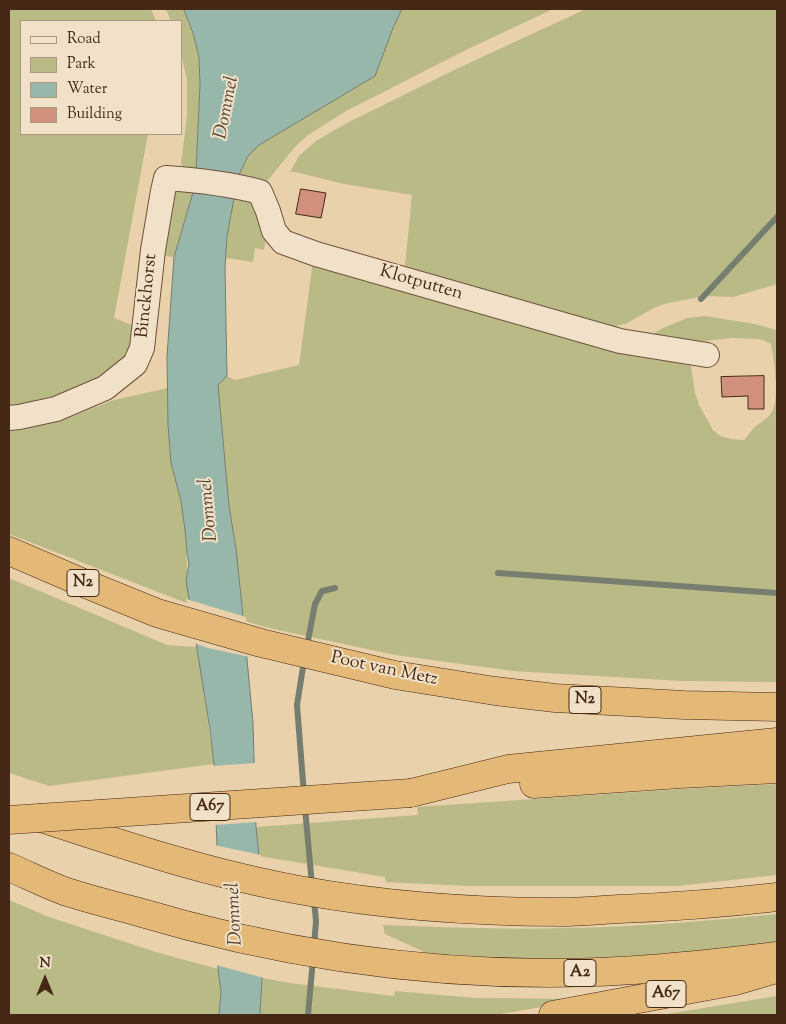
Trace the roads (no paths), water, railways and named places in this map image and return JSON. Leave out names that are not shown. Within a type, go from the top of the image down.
[{"type":"highway","name":"Poot van Metz","points":[[9,552],[157,613],[261,643],[395,675],[495,691],[555,698],[684,705],[777,707]]},
{"type":"highway","points":[[411,792],[508,769],[777,742]]},
{"type":"highway","name":"A67","points":[[9,820],[777,769]]},
{"type":"highway","points":[[9,807],[182,862],[299,890],[378,902],[469,910],[564,912],[681,906],[777,897]]},
{"type":"highway","name":"A2","points":[[9,867],[67,892],[230,937],[383,963],[455,970],[558,973],[658,968],[777,956]]},
{"type":"highway","name":"A67","points":[[553,1015],[735,981],[777,968]]},
{"type":"street","name":"Klotputten","points":[[174,178],[246,188],[260,192],[274,231],[283,242],[316,254],[620,341],[707,355]]},
{"type":"street","name":"Binckhorst","points":[[9,418],[56,409],[105,388],[134,364],[142,348],[153,250],[163,191],[174,178]]},
{"type":"water","name":"Dommel","points":[[184,9],[402,9],[375,76],[259,145],[248,156],[238,177],[227,236],[225,268],[227,376],[218,385],[229,506],[236,549],[253,723],[262,978],[260,1015],[219,1015],[221,992],[218,969],[216,909],[217,847],[214,764],[186,580],[189,564],[181,501],[171,463],[168,425],[167,356],[174,257],[194,189],[200,85],[199,57]]},
{"type":"waterway","points":[[701,299],[777,217]]},
{"type":"waterway","points":[[498,573],[777,593]]},
{"type":"waterway","points":[[307,646],[315,604],[322,591],[335,588]]},
{"type":"waterway","points":[[304,661],[297,705],[304,795]]},
{"type":"waterway","points":[[305,808],[312,885]]},
{"type":"waterway","points":[[314,900],[316,921],[314,947]]},
{"type":"waterway","points":[[308,1015],[313,959]]}]
